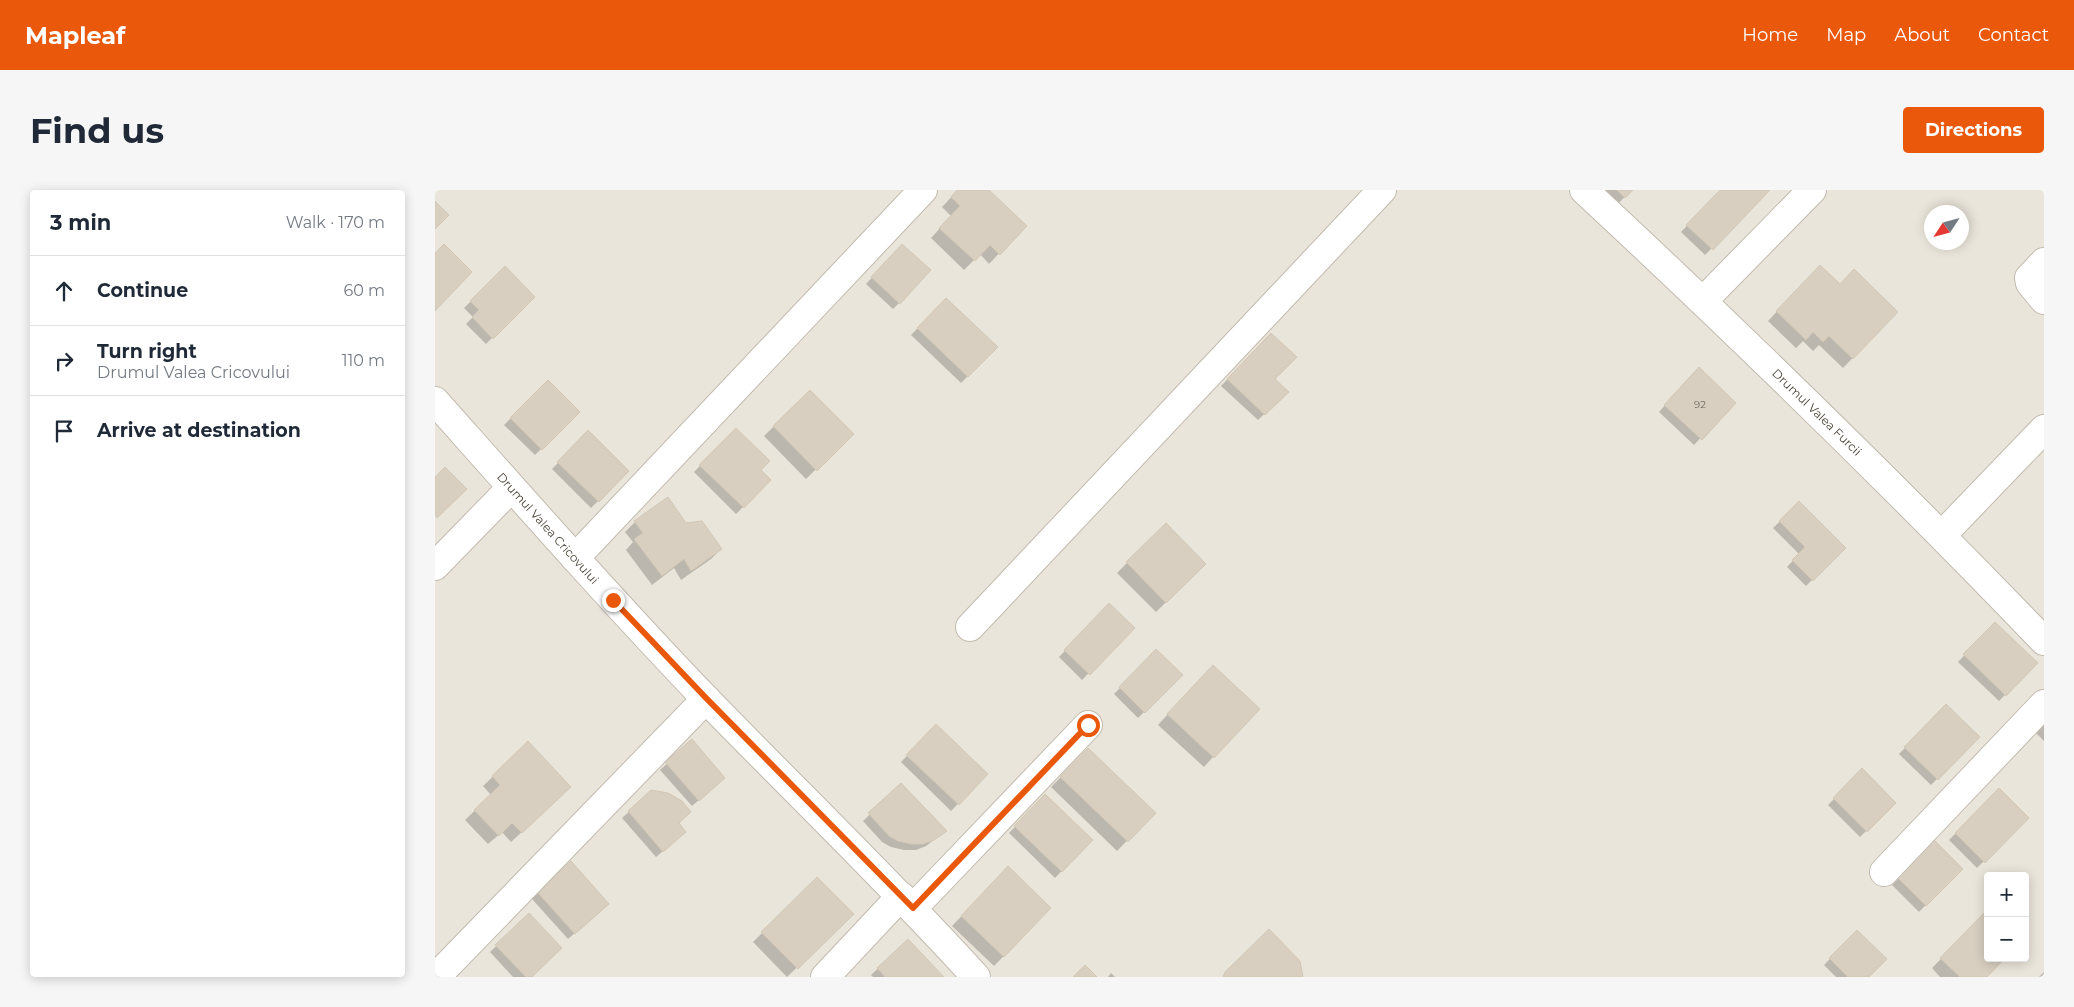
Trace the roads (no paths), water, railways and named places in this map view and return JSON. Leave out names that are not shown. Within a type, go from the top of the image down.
[{"type":"street","points":[[575,558],[923,190]]},
{"type":"street","points":[[969,628],[1382,190]]},
{"type":"street","name":"Drumul Valea Furcii","points":[[1584,190],[1703,301],[1942,535],[2044,641]]},
{"type":"street","points":[[1703,301],[1812,190]]},
{"type":"street","points":[[2044,262],[2029,278],[2030,283],[2044,300]]},
{"type":"street","name":"Drumul Valea Cricovului","points":[[435,401],[511,488],[706,698],[907,902],[976,977]]},
{"type":"street","points":[[1942,535],[2044,429]]},
{"type":"street","points":[[435,566],[511,488]]},
{"type":"street","points":[[436,977],[706,698]]},
{"type":"street","points":[[1884,872],[2044,704]]},
{"type":"street","points":[[825,977],[907,902],[1088,725]]}]
